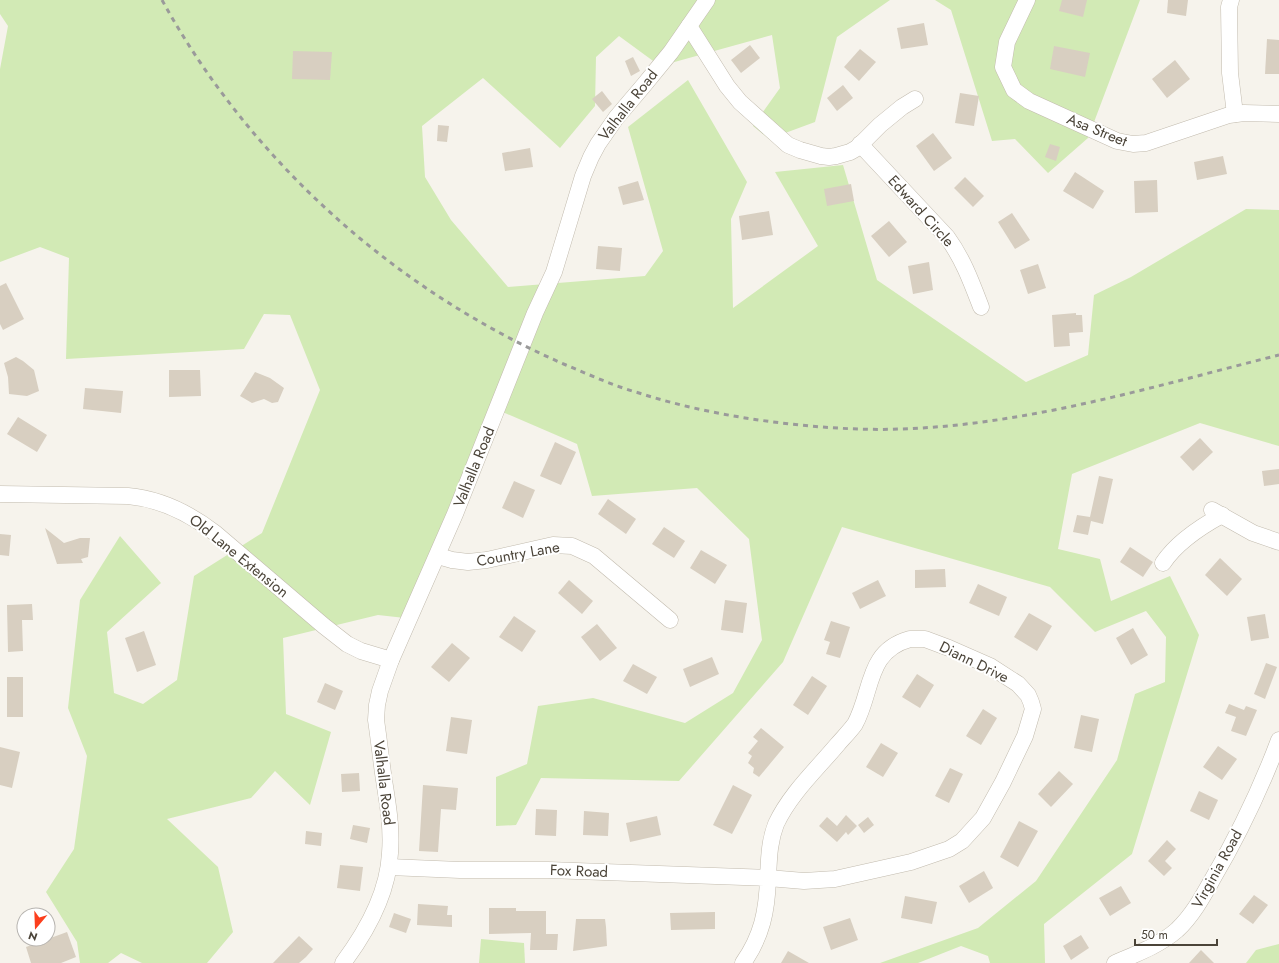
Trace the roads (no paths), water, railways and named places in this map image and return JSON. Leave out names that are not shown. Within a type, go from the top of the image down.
[{"type":"street","name":"Valhalla Road","points":[[343,963],[365,932],[375,912],[389,867],[391,839],[389,814],[376,720],[380,691],[391,660],[438,556],[481,452],[535,313],[554,272],[583,176],[591,157],[616,118],[671,52],[707,0]]},
{"type":"street","name":"Asa Street","points":[[1027,0],[1007,42],[1003,68],[1014,90],[1028,101],[1117,141],[1132,144],[1146,142],[1235,114],[1279,114]]},
{"type":"street","points":[[1230,0],[1230,73],[1235,114]]},
{"type":"street","points":[[689,26],[727,86],[740,102],[788,145],[821,156],[828,157],[843,155],[857,148],[902,106],[915,99]]},
{"type":"street","name":"Edward Circle","points":[[860,144],[947,237],[959,253],[981,307]]},
{"type":"street","name":"Old Lane Extension","points":[[0,494],[128,496],[164,503],[198,520],[215,533],[347,644],[391,660]]},
{"type":"street","points":[[1163,563],[1172,552],[1217,512],[1253,533],[1279,542]]},
{"type":"street","name":"Country Lane","points":[[438,556],[468,562],[487,560],[552,546],[572,546],[594,556],[670,620]]},
{"type":"street","name":"Diann Drive","points":[[743,963],[755,943],[761,929],[767,900],[768,878],[770,842],[776,825],[786,805],[854,725],[863,707],[879,659],[890,648],[910,639],[925,640],[949,648],[990,666],[1018,684],[1028,695],[1033,709],[1025,736],[1003,782],[983,818],[962,841],[949,849],[911,862],[835,879],[804,881],[768,878]]},
{"type":"street","name":"Virginia Road","points":[[1115,963],[1165,939],[1177,930],[1192,913],[1228,852],[1259,789],[1279,740]]},
{"type":"street","name":"Fox Road","points":[[389,867],[460,870],[556,870],[768,878]]},
{"type":"railway","points":[[162,0],[198,59],[239,115],[284,167],[334,216],[387,260],[444,300],[504,335],[566,365],[602,380],[661,400],[706,411],[752,419],[832,428],[900,429],[948,426],[996,420],[1091,402],[1279,355]]}]
